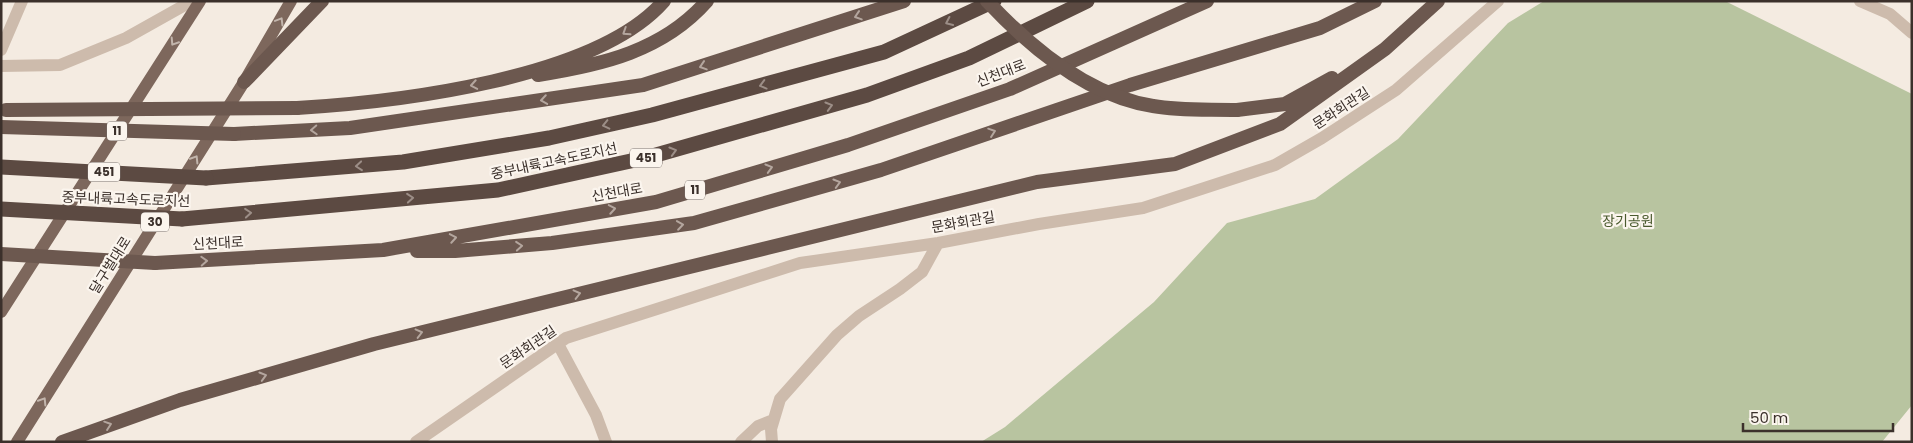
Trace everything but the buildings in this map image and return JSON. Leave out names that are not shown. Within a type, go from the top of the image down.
[{"type":"highway","points":[[244,82],[322,1]]},
{"type":"highway","points":[[503,80],[584,53],[622,36],[664,1]]},
{"type":"highway","points":[[4,110],[297,108],[360,104],[577,69],[620,58],[647,48],[670,34],[696,14],[707,1]]},
{"type":"highway","name":"11","points":[[1,127],[234,134],[350,128],[643,85],[904,1]]},
{"type":"highway","points":[[987,1],[1008,24],[1062,68],[1113,96],[1153,106],[1237,110],[1284,104],[1385,49]]},
{"type":"highway","name":"중부내륙고속도로지선","points":[[1,167],[206,178],[403,162],[549,138],[652,115],[884,52],[994,1]]},
{"type":"highway","name":"중부내륙고속도로지선","points":[[1,209],[182,219],[498,190],[649,158],[867,95],[969,58],[1087,1]]},
{"type":"highway","name":"신천대로","points":[[1,254],[155,263],[383,250],[656,202],[848,145],[1010,89],[1207,1]]},
{"type":"highway","points":[[383,250],[455,251],[542,244],[694,223],[881,170],[1130,85],[1320,28],[1375,1]]},
{"type":"highway","points":[[62,442],[180,400],[374,344],[1038,182],[1175,164],[1280,124],[1385,49],[1438,1]]},
{"type":"main road","points":[[1,312],[200,1]]},
{"type":"main road","name":"달구벌대로","points":[[17,442],[244,82],[291,1]]},
{"type":"street","points":[[1,50],[22,1]]},
{"type":"street","points":[[1,66],[60,64],[126,38],[192,1]]},
{"type":"street","name":"문화회관길","points":[[416,442],[566,338],[800,263],[1143,208],[1275,164],[1322,138],[1396,90],[1498,1]]},
{"type":"street","points":[[1860,1],[1890,14],[1912,33]]},
{"type":"street","points":[[772,442],[771,429],[780,399],[837,335],[859,316],[922,272],[938,242]]},
{"type":"street","points":[[558,344],[596,414],[606,442]]},
{"type":"street","points":[[740,442],[758,426],[774,420]]},
{"type":"green space","name":"장기공원","points":[[1544,1],[1725,1],[1912,94],[1912,405],[1882,442],[981,442],[1005,427],[1154,302],[1227,223],[1315,199],[1398,139],[1508,23]]}]
